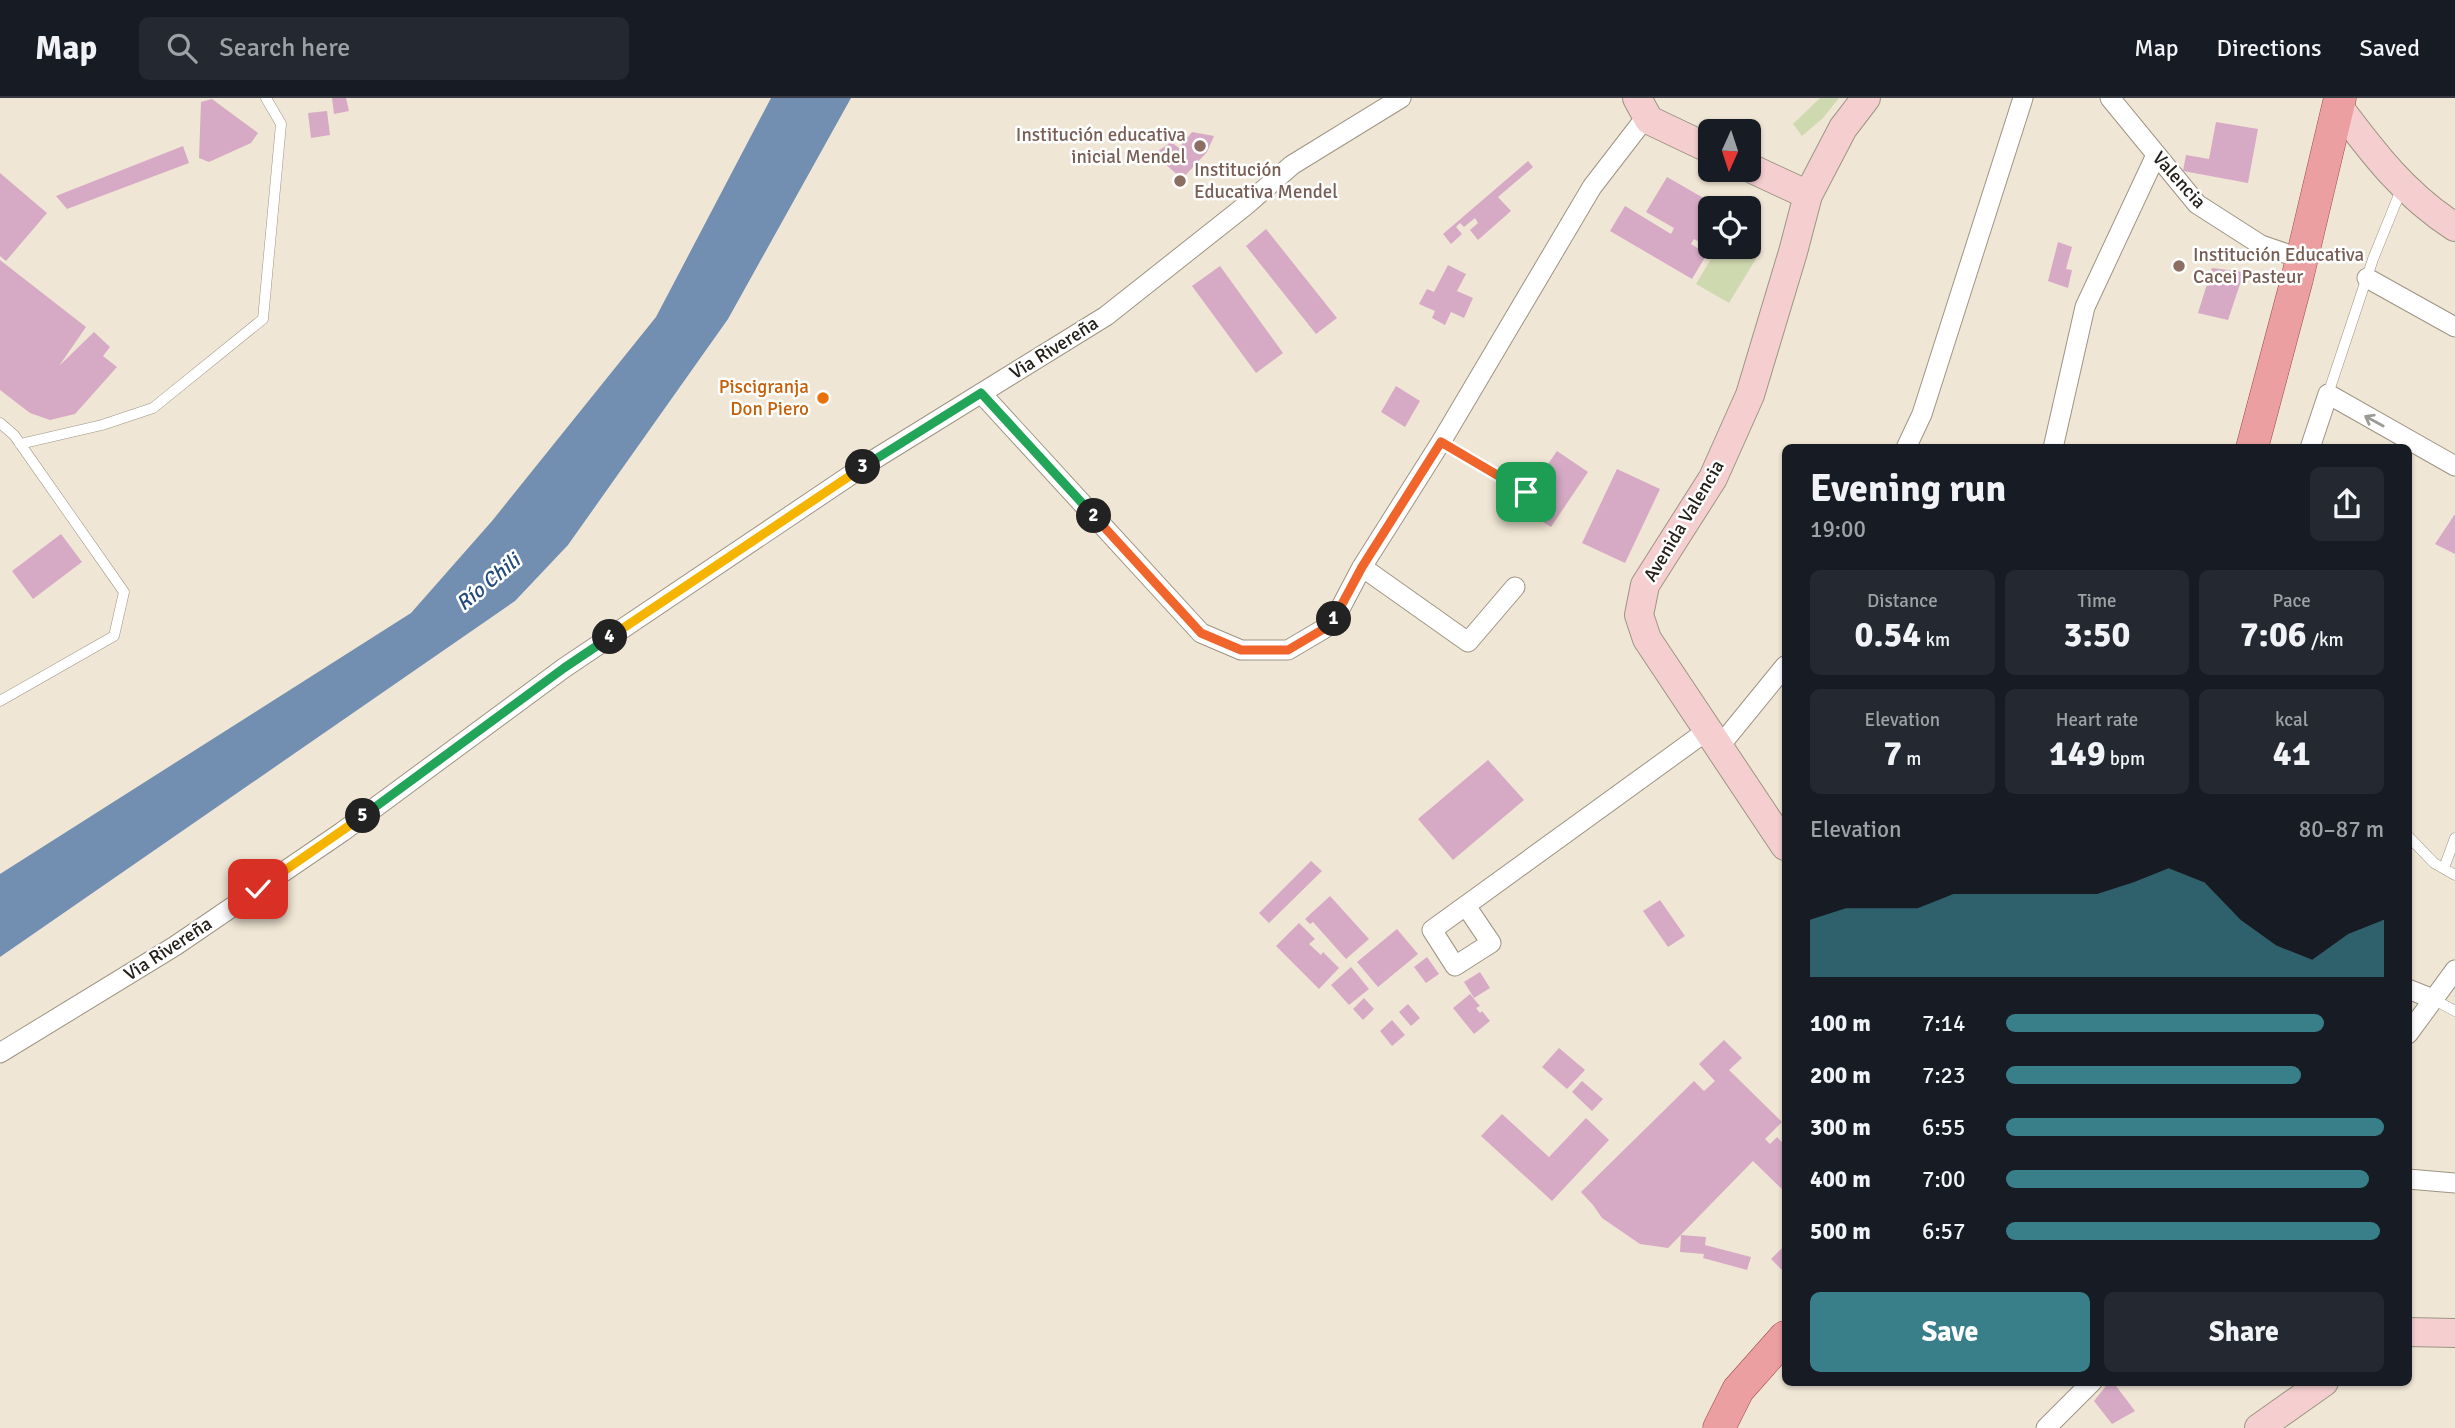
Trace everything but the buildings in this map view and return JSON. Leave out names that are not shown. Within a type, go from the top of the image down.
[{"type":"main road","points":[[2253,444],[2302,259],[2339,102]]},
{"type":"main road","points":[[1718,1428],[1738,1390],[1782,1340]]},
{"type":"street","name":"Via Rivereña","points":[[0,1053],[186,938],[341,832],[564,668],[870,462],[1106,316],[1245,206],[1292,165],[1401,98]]},
{"type":"street","name":"Avenida Valencia","points":[[1782,842],[1647,639],[1639,615],[1644,585],[1713,478],[1750,395],[1808,195],[1843,128],[1866,98]]},
{"type":"street","points":[[1908,444],[1922,414],[2023,98]]},
{"type":"street","name":"Valencia","points":[[2110,98],[2197,204],[2261,245],[2302,259]]},
{"type":"street","points":[[2339,102],[2386,169],[2416,198],[2455,227]]},
{"type":"street","points":[[981,393],[1201,633],[1241,650],[1288,650],[1332,624],[1362,567],[1441,442],[1592,187],[1639,126],[1643,109],[1698,142]]},
{"type":"street","points":[[2054,444],[2085,307],[2155,155]]},
{"type":"street","points":[[1761,173],[1808,195]]},
{"type":"street","points":[[2367,278],[2455,327]]},
{"type":"street","points":[[2311,444],[2328,394],[2455,466]]},
{"type":"street","points":[[1362,567],[1468,642],[1514,587]]},
{"type":"street","points":[[1466,906],[1713,738],[1782,669]]},
{"type":"street","points":[[2412,1028],[2455,970]]},
{"type":"street","points":[[2412,991],[2433,999]]},
{"type":"street","points":[[2412,1180],[2455,1183]]},
{"type":"street","points":[[2412,1332],[2455,1333]]},
{"type":"street","points":[[2046,1428],[2088,1386]]},
{"type":"street","points":[[2259,1428],[2318,1386]]},
{"type":"lane","points":[[20,444],[102,425],[153,408],[263,319],[281,124],[266,98]]},
{"type":"lane","points":[[2328,394],[2367,278],[2403,186]]},
{"type":"lane","points":[[0,423],[20,444],[124,592],[114,636],[0,701]]},
{"type":"lane","points":[[1441,442],[1526,492]]},
{"type":"lane","points":[[2444,868],[2455,838]]},
{"type":"lane","points":[[2412,840],[2434,863],[2455,875]]},
{"type":"lane","points":[[2433,999],[2455,1011]]},
{"type":"green space","points":[[1820,98],[1839,98],[1823,118],[1802,136],[1793,124]]},
{"type":"green space","points":[[1711,259],[1756,259],[1729,303],[1696,284]]},
{"type":"water","name":"Río Chili","points":[[771,98],[851,98],[728,319],[568,545],[515,601],[0,957],[0,874],[411,613],[492,521],[656,317]]},
{"type":"place","name":"Institución educativa inicial Mendel","points":[[1200,146]]},
{"type":"place","name":"Institución Educativa Mendel","points":[[1180,181]]},
{"type":"place","name":"Institución Educativa Cacei Pasteur","points":[[2179,266]]},
{"type":"place","name":"Piscigranja Don Piero","points":[[823,398]]},
{"type":"route","points":[[258,889],[341,832],[564,668],[870,462],[981,393],[1201,633],[1241,650],[1288,650],[1332,624],[1362,567],[1441,442],[1526,492]]}]
